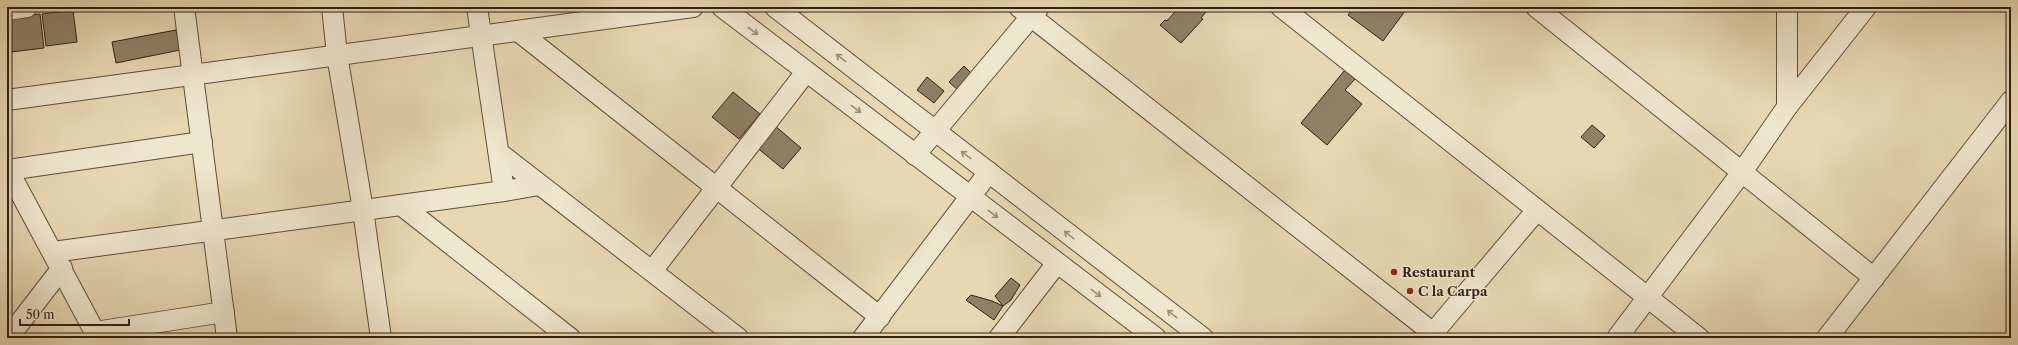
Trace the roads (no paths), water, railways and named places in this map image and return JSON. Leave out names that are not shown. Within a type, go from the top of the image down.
[{"type":"street","points":[[7,10],[27,7]]},
{"type":"street","points":[[184,7],[227,338]]},
{"type":"street","points":[[332,7],[337,56],[385,334]]},
{"type":"street","points":[[477,7],[480,36],[504,191]]},
{"type":"street","points":[[7,100],[693,7]]},
{"type":"street","points":[[722,7],[1058,263],[1145,335]]},
{"type":"street","points":[[775,7],[1203,338]]},
{"type":"street","points":[[1281,7],[1699,338]]},
{"type":"street","points":[[1536,7],[1874,278]]},
{"type":"street","points":[[1787,107],[1788,7]]},
{"type":"street","points":[[1617,338],[1742,172],[1787,107],[1866,7]]},
{"type":"street","points":[[915,154],[935,131],[1030,10],[1433,333],[1538,210]]},
{"type":"street","points":[[518,31],[880,317]]},
{"type":"street","points":[[652,271],[806,72]]},
{"type":"street","points":[[1827,338],[2011,101]]},
{"type":"street","points":[[202,142],[8,169],[96,335],[224,312]]},
{"type":"street","points":[[499,153],[738,338]]},
{"type":"street","points":[[863,338],[989,172]]},
{"type":"street","points":[[8,338],[57,260],[213,230],[539,185]]},
{"type":"street","points":[[401,205],[570,338]]},
{"type":"street","points":[[999,338],[1058,263]]},
{"type":"place","name":"Restaurant","points":[[1394,272]]},
{"type":"place","name":"C la Carpa","points":[[1410,291]]}]
